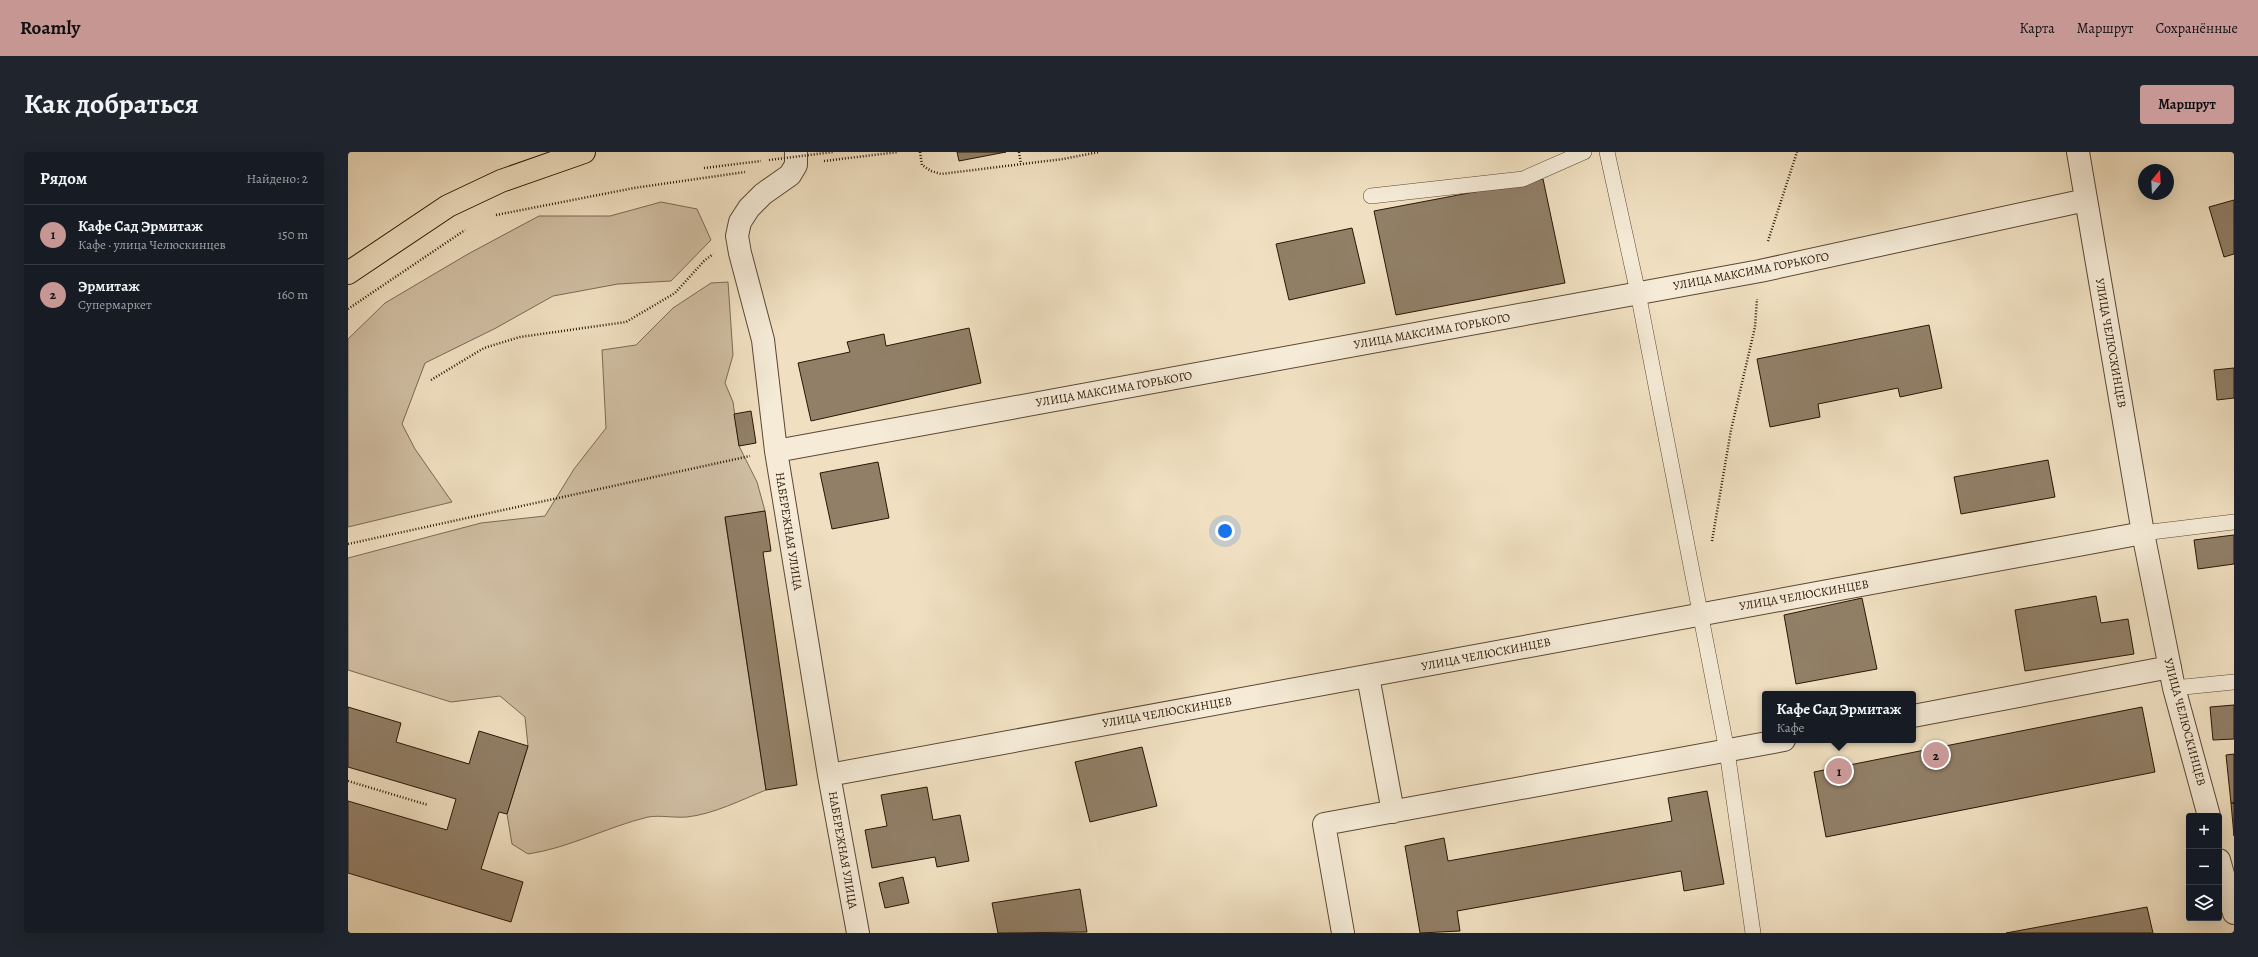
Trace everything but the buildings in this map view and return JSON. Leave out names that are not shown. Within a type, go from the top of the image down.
[{"type":"main road","points":[[348,273],[448,206],[501,181],[584,152]]},
{"type":"street","name":"УЛИЦА ЧЕЛЮСКИНЦЕВ","points":[[2078,152],[2143,533],[2172,677],[2208,813]]},
{"type":"street","name":"НАБЕРЕЖНАЯ УЛИЦА","points":[[796,158],[790,175],[763,194],[749,208],[740,222],[737,236],[740,253],[763,340],[776,451],[829,775],[858,933]]},
{"type":"street","name":"УЛИЦА МАКСИМА ГОРЬКОГО","points":[[776,451],[1760,271],[2086,200]]},
{"type":"street","name":"УЛИЦА ЧЕЛЮСКИНЦЕВ","points":[[829,775],[2143,533]]},
{"type":"street","points":[[1368,676],[1393,812]]},
{"type":"street","points":[[1916,716],[2172,677]]},
{"type":"street","points":[[1343,933],[1324,824],[1768,743]]},
{"type":"street","points":[[2222,871],[2234,913]]},
{"type":"lane","points":[[1371,196],[1523,179],[1584,152]]},
{"type":"lane","points":[[1607,152],[1638,293],[1699,614],[1727,751],[1753,933]]},
{"type":"lane","points":[[2143,533],[2234,522]]},
{"type":"lane","points":[[2172,677],[2234,682]]},
{"type":"path","points":[[704,168],[833,152]]},
{"type":"path","points":[[796,158],[898,152]]},
{"type":"path","points":[[920,152],[922,165],[931,171],[941,174],[1022,164],[1099,152]]},
{"type":"path","points":[[1019,152],[1022,164]]},
{"type":"path","points":[[1711,545],[1731,430],[1755,327],[1760,271],[1771,230],[1797,152]]},
{"type":"path","points":[[491,216],[634,188],[750,171]]},
{"type":"path","points":[[348,309],[470,226]]},
{"type":"path","points":[[431,380],[484,348],[520,337],[626,322],[676,293],[704,261],[737,236]]},
{"type":"path","points":[[348,544],[776,451]]},
{"type":"path","points":[[348,781],[428,805]]},
{"type":"shaded area","points":[[661,202],[697,209],[711,240],[671,281],[618,284],[553,296],[496,328],[425,363],[402,424],[415,449],[452,502],[348,527],[348,339],[385,303],[468,254],[539,216],[610,216]]},
{"type":"shaded area","points":[[728,282],[733,355],[725,383],[733,402],[739,446],[757,482],[765,511],[725,518],[766,790],[707,813],[687,817],[648,817],[558,847],[528,854],[512,844],[507,814],[528,746],[525,717],[500,696],[451,702],[348,670],[348,558],[481,523],[545,516],[574,469],[606,428],[602,350],[636,345],[673,308],[711,283]]},
{"type":"place","name":"Эрмитаж","points":[[1936,755]]},
{"type":"place","name":"Кафе Сад Эрмитаж","points":[[1839,771]]}]
